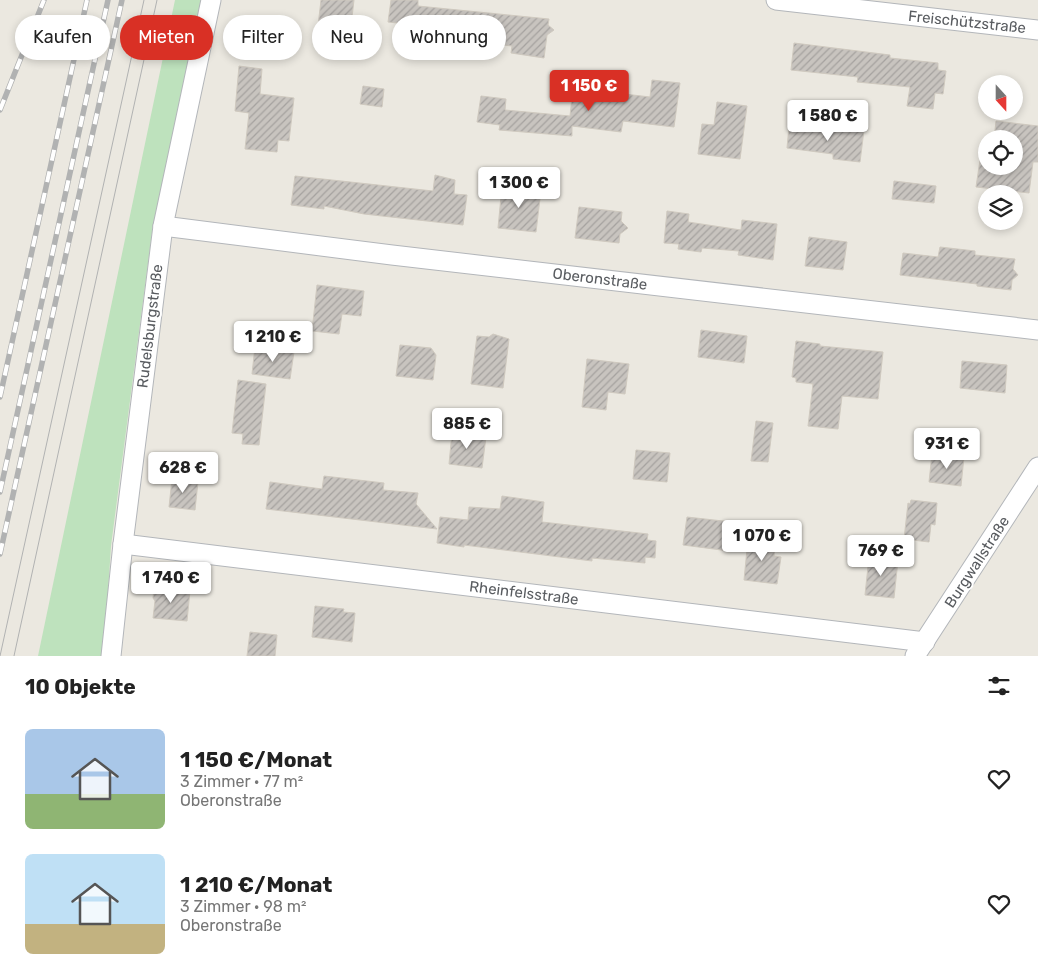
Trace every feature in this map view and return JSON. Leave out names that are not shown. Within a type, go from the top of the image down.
[{"type":"street","name":"Rudelsburgstraße","points":[[111,656],[123,544],[163,226],[211,0]]},
{"type":"street","name":"Freischützstraße","points":[[776,0],[1038,30]]},
{"type":"street","name":"Oberonstraße","points":[[163,226],[392,255],[1038,330]]},
{"type":"street","name":"Burgwallstraße","points":[[920,649],[1038,467]]},
{"type":"street","name":"Rheinfelsstraße","points":[[123,544],[920,649]]},
{"type":"green space","points":[[175,0],[203,0],[200,15],[172,15]]},
{"type":"green space","points":[[162,60],[190,60],[153,225],[111,546],[104,656],[38,656]]},
{"type":"building","points":[[321,0],[354,0],[352,15],[319,15]]},
{"type":"building","points":[[391,0],[418,0],[418,6],[549,19],[548,25],[554,30],[547,35],[544,58],[511,53],[512,46],[506,45],[506,15],[392,15],[392,22],[388,22]]},
{"type":"building","points":[[794,43],[890,55],[890,58],[938,63],[938,70],[946,71],[943,94],[935,93],[933,109],[907,106],[910,87],[857,82],[858,77],[791,70]]},
{"type":"building","points":[[239,66],[262,69],[260,94],[294,98],[289,141],[278,140],[277,152],[245,149],[249,113],[235,111]]},
{"type":"building","points":[[652,80],[680,83],[674,127],[623,121],[621,132],[572,126],[572,136],[499,130],[500,125],[477,122],[481,96],[506,99],[505,110],[570,116],[573,88],[650,97]]},
{"type":"building","points":[[363,86],[384,89],[382,107],[360,104]]},
{"type":"building","points":[[717,102],[747,106],[740,159],[698,154],[702,124],[714,125]]},
{"type":"building","points":[[996,121],[1038,126],[1038,162],[1033,162],[1029,193],[1023,192],[1023,185],[978,185],[978,187],[976,187],[978,174],[1023,175],[1023,130],[995,130]]},
{"type":"building","points":[[789,126],[836,131],[836,127],[864,130],[860,162],[833,159],[833,154],[787,148]]},
{"type":"building","points":[[435,175],[455,180],[454,194],[467,195],[463,225],[364,214],[324,206],[324,209],[291,205],[295,176],[433,191]]},
{"type":"building","points":[[894,181],[936,186],[934,203],[892,199]]},
{"type":"building","points":[[502,186],[541,190],[536,232],[498,228]]},
{"type":"building","points":[[579,207],[622,212],[621,221],[628,228],[620,234],[619,243],[575,238]]},
{"type":"building","points":[[667,211],[689,214],[688,222],[741,230],[742,220],[777,224],[773,260],[738,255],[739,251],[702,248],[701,252],[678,249],[679,244],[664,243]]},
{"type":"building","points":[[809,237],[847,242],[843,270],[805,266]]},
{"type":"building","points":[[940,247],[975,251],[975,255],[1015,259],[1013,269],[1018,275],[1012,280],[1011,290],[900,275],[903,253],[938,257]]},
{"type":"building","points":[[317,285],[364,291],[361,316],[342,314],[339,334],[312,331]]},
{"type":"building","points":[[701,330],[747,336],[744,363],[698,357]]},
{"type":"building","points":[[493,334],[509,339],[503,388],[471,384],[477,336],[489,337]]},
{"type":"building","points":[[796,341],[820,344],[820,346],[883,352],[878,399],[842,396],[838,429],[808,426],[813,384],[796,382],[796,378],[792,377]]},
{"type":"building","points":[[400,345],[431,348],[436,355],[433,380],[396,376]]},
{"type":"building","points":[[255,347],[294,352],[290,379],[252,374]]},
{"type":"building","points":[[587,359],[629,364],[625,394],[608,392],[606,410],[582,407]]},
{"type":"building","points":[[962,361],[1007,365],[1005,393],[960,388]]},
{"type":"building","points":[[238,380],[266,384],[259,445],[242,444],[243,434],[232,433]]},
{"type":"building","points":[[756,421],[773,423],[768,462],[751,461]]},
{"type":"building","points":[[452,433],[486,437],[482,468],[449,464]]},
{"type":"building","points":[[636,450],[670,453],[667,482],[633,479]]},
{"type":"building","points":[[932,454],[964,457],[961,486],[929,482]]},
{"type":"building","points":[[324,476],[384,483],[383,490],[418,493],[416,504],[437,529],[266,509],[270,482],[322,489]]},
{"type":"building","points":[[172,479],[198,482],[195,510],[169,507]]},
{"type":"building","points":[[502,496],[544,502],[542,522],[648,534],[647,540],[656,541],[655,558],[645,557],[645,563],[592,558],[592,561],[437,543],[440,517],[468,520],[469,507],[500,509]]},
{"type":"building","points":[[911,500],[937,503],[935,525],[931,524],[929,542],[904,539],[908,503],[910,504]]},
{"type":"building","points":[[687,517],[732,522],[729,551],[683,545]]},
{"type":"building","points":[[748,539],[775,542],[774,556],[781,557],[777,584],[744,580]]},
{"type":"building","points":[[869,557],[898,560],[894,598],[865,595]]},
{"type":"building","points":[[159,585],[190,591],[187,621],[153,618],[154,589]]},
{"type":"building","points":[[315,606],[344,609],[343,612],[355,613],[352,642],[312,637]]},
{"type":"building","points":[[250,632],[277,635],[275,656],[247,656]]},
{"type":"tram line","points":[[0,656],[144,0]]},
{"type":"tram line","points":[[14,656],[157,0]]},
{"type":"railway","points":[[0,110],[44,0]]},
{"type":"railway","points":[[0,397],[87,0]]},
{"type":"railway","points":[[0,492],[108,0]]},
{"type":"railway","points":[[0,554],[122,0]]}]
